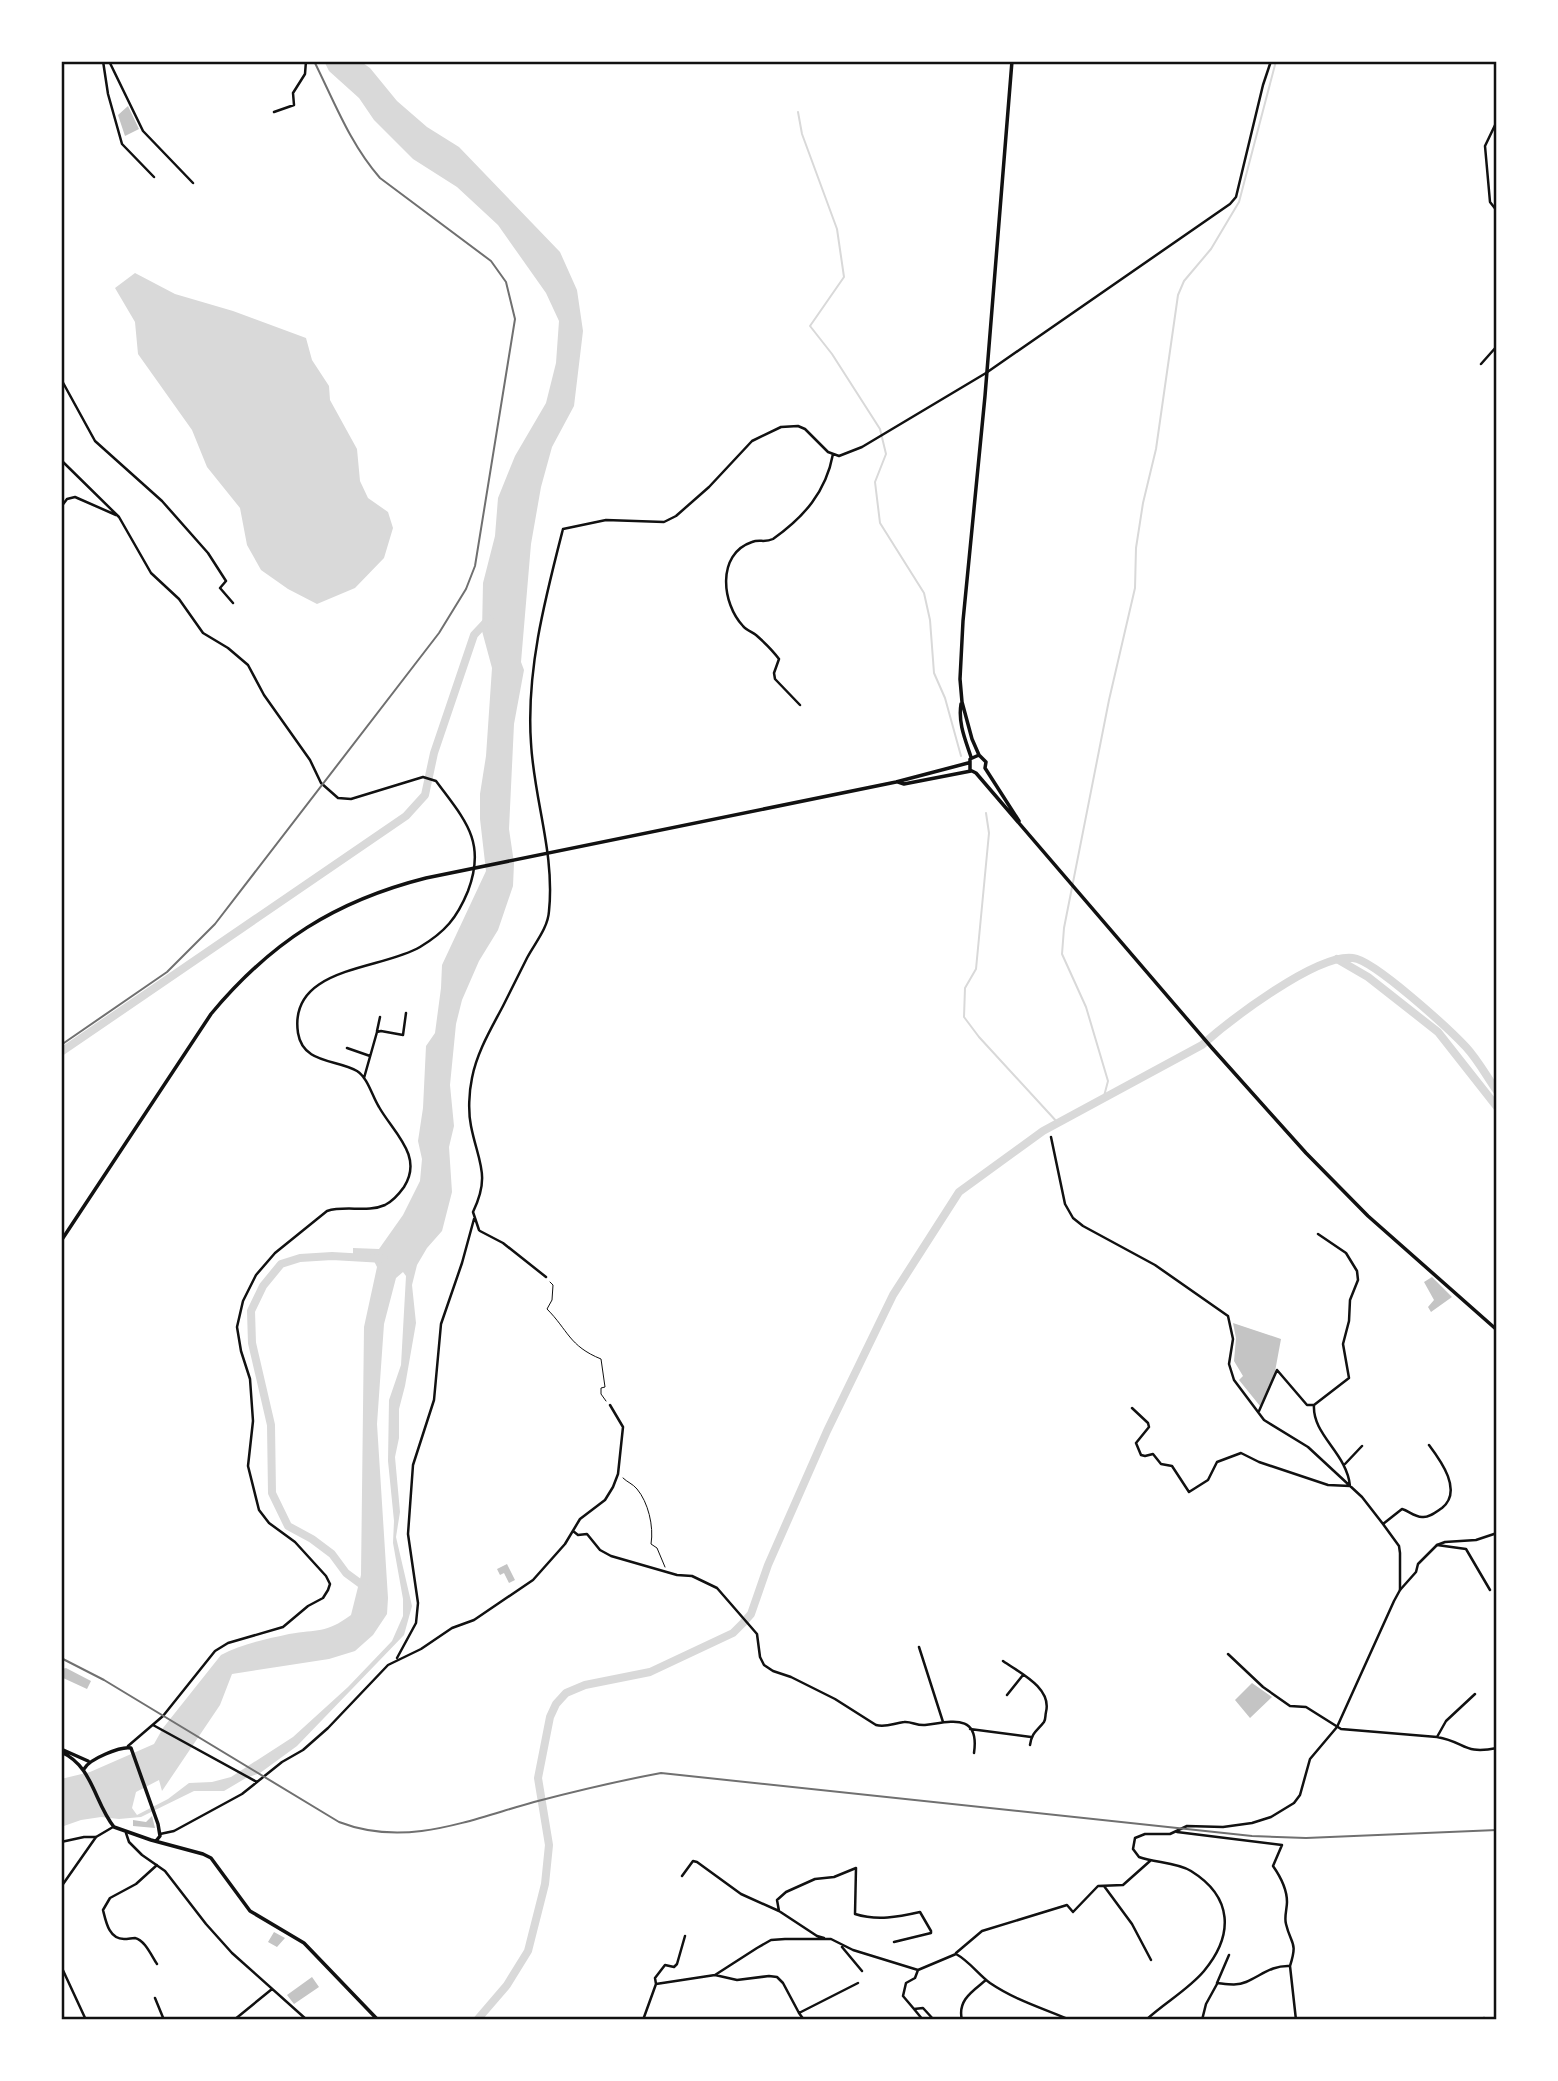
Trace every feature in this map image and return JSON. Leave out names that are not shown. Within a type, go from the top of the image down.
[{"type":"main road","points":[[61,1241],[211,1014],[239,980],[261,960],[311,924],[360,898],[399,884],[549,851],[895,782],[968,763],[971,757],[961,728],[960,715],[963,621],[1012,61]]},
{"type":"main road","points":[[962,702],[972,739],[979,755],[984,759],[985,768],[1020,823]]},
{"type":"main road","points":[[971,757],[979,755]]},
{"type":"main road","points":[[968,763],[1306,1153],[1368,1216],[1497,1330]]},
{"type":"main road","points":[[895,782],[904,784],[985,768]]},
{"type":"main road","points":[[84,1770],[90,1761],[128,1746],[134,1753],[157,1822],[160,1834],[156,1840]]},
{"type":"main road","points":[[61,1751],[90,1761]]},
{"type":"main road","points":[[61,1751],[72,1757],[84,1770],[108,1820],[114,1826],[125,1832],[211,1858],[250,1911],[304,1943],[378,2020]]},
{"type":"street","points":[[103,61],[108,94],[122,144],[154,177]]},
{"type":"street","points":[[109,61],[144,131],[193,183]]},
{"type":"street","points":[[274,112],[294,105],[293,93],[305,74],[306,61]]},
{"type":"street","points":[[479,1230],[473,1212],[480,1198],[483,1168],[471,1124],[471,1080],[483,1045],[540,938],[549,914],[549,851],[533,768],[529,711],[538,640],[563,530],[606,520],[664,522],[676,516],[709,487],[752,441],[781,427],[798,426],[805,429],[828,452],[839,456],[862,447],[986,373],[1230,204],[1236,197],[1271,61]]},
{"type":"street","points":[[1497,121],[1485,146],[1490,202],[1497,211]]},
{"type":"street","points":[[1481,364],[1497,346]]},
{"type":"street","points":[[61,379],[95,441],[162,502],[208,553],[226,581],[220,588],[233,603]]},
{"type":"street","points":[[800,705],[775,679],[779,659],[756,635],[743,627],[729,600],[724,581],[729,564],[741,548],[752,541],[766,542],[773,539],[816,500],[830,471],[834,454]]},
{"type":"street","points":[[61,460],[119,517],[151,573],[178,599],[203,633],[228,648],[247,665],[264,695],[297,740],[321,783],[331,793],[338,799],[351,799],[423,777],[431,778],[470,828],[476,867],[460,912],[446,928],[420,947],[352,968],[316,987],[305,998],[298,1021],[302,1045],[317,1058],[357,1071],[364,1078],[381,1112],[411,1158],[410,1173],[397,1197],[372,1208],[337,1208],[327,1211],[275,1253],[250,1285],[240,1311],[237,1327],[241,1352],[250,1378],[253,1421],[248,1466],[259,1510],[269,1523],[295,1542],[326,1576],[330,1584],[328,1590],[323,1598],[307,1606],[283,1627],[228,1643],[215,1651],[153,1725],[128,1746]]},
{"type":"street","points":[[61,507],[65,500],[75,497],[119,517]]},
{"type":"street","points":[[377,1032],[403,1035],[406,1013]]},
{"type":"street","points":[[364,1078],[380,1017]]},
{"type":"street","points":[[347,1048],[370,1056]]},
{"type":"street","points":[[1051,1137],[1065,1204],[1073,1218],[1155,1265],[1228,1316],[1233,1339],[1230,1373],[1264,1420],[1308,1447],[1350,1486],[1383,1524],[1401,1553],[1400,1590]]},
{"type":"street","points":[[396,1659],[416,1623],[418,1603],[408,1534],[413,1465],[434,1400],[441,1324],[474,1218],[479,1230],[503,1243],[546,1277]]},
{"type":"street","points":[[1258,1412],[1278,1370],[1304,1403],[1314,1405],[1349,1378],[1343,1344],[1349,1321],[1350,1300],[1358,1280],[1357,1271],[1346,1253],[1318,1234]]},
{"type":"street","points":[[160,1834],[174,1831],[242,1794],[282,1762],[303,1750],[396,1659],[452,1628],[474,1620],[523,1589],[550,1563],[579,1519],[605,1500],[618,1474],[623,1427],[610,1405]]},
{"type":"street","points":[[1314,1405],[1315,1421],[1345,1464],[1350,1486]]},
{"type":"street","points":[[1132,1408],[1149,1423],[1147,1432],[1136,1443],[1141,1455],[1153,1454],[1161,1464],[1172,1466],[1189,1492],[1208,1480],[1212,1467],[1217,1462],[1241,1452],[1259,1462],[1328,1485],[1350,1486]]},
{"type":"street","points":[[1383,1524],[1402,1510],[1426,1517],[1448,1503],[1448,1477],[1443,1464],[1429,1445]]},
{"type":"street","points":[[1345,1464],[1362,1446]]},
{"type":"street","points":[[573,1531],[578,1535],[587,1534],[600,1550],[611,1556],[677,1575],[692,1576],[717,1588],[757,1634],[760,1657],[764,1665],[773,1671],[835,1699],[876,1725],[884,1727],[908,1722],[922,1726],[953,1720],[962,1722],[970,1729],[975,1744],[974,1753]]},
{"type":"street","points":[[1146,2020],[1203,1972],[1217,1952],[1224,1935],[1225,1921],[1222,1900],[1214,1890],[1190,1870],[1150,1861],[1135,1854],[1135,1838],[1145,1834],[1170,1834],[1187,1826],[1223,1827],[1252,1823],[1283,1811],[1298,1799],[1310,1759],[1337,1727],[1400,1590],[1416,1572],[1418,1564],[1437,1545],[1476,1540],[1497,1533]]},
{"type":"street","points":[[1437,1545],[1466,1549],[1490,1590]]},
{"type":"street","points":[[405,1645],[411,1653]]},
{"type":"street","points":[[919,1647],[943,1722]]},
{"type":"street","points":[[1228,1654],[1263,1687],[1290,1706],[1306,1707],[1337,1727],[1383,1734],[1437,1737],[1478,1752],[1497,1748]]},
{"type":"street","points":[[1003,1661],[1046,1696],[1049,1704],[1045,1721],[1033,1731],[1030,1745]]},
{"type":"street","points":[[1007,1695],[1023,1675]]},
{"type":"street","points":[[1437,1737],[1446,1721],[1475,1693]]},
{"type":"street","points":[[153,1725],[257,1782]]},
{"type":"street","points":[[970,1729],[1031,1737]]},
{"type":"street","points":[[61,1887],[96,1837],[114,1826]]},
{"type":"street","points":[[125,1832],[142,1855],[164,1871],[232,1953],[272,1989],[285,1997],[307,2020]]},
{"type":"street","points":[[1176,1832],[1282,1844],[1273,1866],[1281,1877],[1287,1898],[1286,1925],[1294,1941],[1290,1966],[1296,2020]]},
{"type":"street","points":[[61,1842],[96,1837]]},
{"type":"street","points":[[682,1876],[693,1861],[697,1862],[741,1894],[779,1911],[817,1936],[831,1939],[841,1946],[862,1971]]},
{"type":"street","points":[[841,1946],[918,1970],[956,1954],[982,1931],[996,1925],[1042,1914],[1058,1906],[1068,1905],[1073,1912],[1102,1885],[1123,1885],[1150,1861]]},
{"type":"street","points":[[156,1865],[136,1884],[110,1898],[103,1910],[113,1936],[120,1940],[136,1938],[142,1942],[157,1964]]},
{"type":"street","points":[[779,1911],[776,1900],[786,1892],[814,1879],[834,1877],[856,1868],[856,1915],[874,1919],[920,1912],[931,1931],[911,1940],[894,1942]]},
{"type":"street","points":[[1102,1885],[1132,1924],[1151,1960]]},
{"type":"street","points":[[643,2020],[656,1984],[655,1978],[666,1965],[674,1967],[677,1964],[685,1936]]},
{"type":"street","points":[[715,1975],[771,1940],[831,1939]]},
{"type":"street","points":[[61,1944],[61,1950]]},
{"type":"street","points":[[956,1954],[986,1980],[1024,2003],[1070,2020]]},
{"type":"street","points":[[1202,2020],[1206,2004],[1229,1955]]},
{"type":"street","points":[[61,1966],[86,2020]]},
{"type":"street","points":[[1217,1983],[1245,1983],[1266,1970],[1290,1966]]},
{"type":"street","points":[[918,1970],[915,1978],[906,1983],[903,1996],[923,2020]]},
{"type":"street","points":[[656,1984],[715,1975],[737,1980],[769,1976],[783,1983],[804,2020]]},
{"type":"street","points":[[962,2020],[960,2015],[964,2000],[986,1980]]},
{"type":"street","points":[[799,2013],[858,1983]]},
{"type":"street","points":[[234,2020],[272,1989]]},
{"type":"street","points":[[155,1998],[164,2020]]},
{"type":"street","points":[[914,2009],[923,2008],[934,2020]]},
{"type":"path","points":[[546,1277],[553,1285],[552,1300],[547,1309],[569,1339],[590,1355],[601,1359],[605,1387],[601,1388],[601,1394],[610,1405]]},
{"type":"path","points":[[618,1474],[636,1487],[650,1516],[653,1527],[651,1544],[657,1548],[666,1570],[657,1569]]},
{"type":"shaded area","points":[[324,61],[360,61],[370,68],[397,101],[427,127],[459,147],[560,252],[577,290],[583,331],[574,406],[552,447],[541,487],[531,544],[521,662],[524,670],[514,724],[509,829],[514,863],[513,886],[498,930],[479,961],[462,1000],[456,1024],[450,1085],[454,1126],[449,1147],[452,1192],[442,1231],[417,1265],[412,1285],[416,1323],[399,1409],[399,1438],[395,1457],[400,1512],[396,1537],[412,1606],[404,1635],[297,1746],[260,1773],[224,1791],[194,1791],[141,1817],[101,1817],[61,1827],[61,1779],[90,1772],[154,1744],[163,1728],[221,1655],[263,1640],[328,1628],[351,1615],[361,1575],[364,1327],[377,1267],[371,1255],[353,1255],[353,1248],[379,1249],[403,1215],[420,1181],[422,1159],[418,1141],[423,1108],[426,1046],[435,1033],[442,965],[486,871],[480,794],[486,756],[492,668],[482,631],[483,583],[495,536],[498,498],[515,456],[546,403],[556,363],[559,321],[546,293],[498,225],[457,187],[413,159],[374,120],[359,98],[329,71]],"holes":[[[403,1272],[406,1276],[401,1365],[389,1400],[388,1461],[394,1521],[393,1543],[403,1599],[403,1616],[392,1641],[348,1687],[293,1737],[231,1777],[212,1782],[189,1783],[168,1799],[137,1815],[132,1808],[136,1792],[159,1780],[162,1791],[220,1705],[232,1674],[329,1659],[355,1651],[373,1635],[387,1614],[377,1424],[384,1324],[396,1278]]]},
{"type":"shaded area","points":[[135,273],[175,294],[233,311],[306,338],[312,360],[329,386],[330,400],[357,449],[360,481],[368,498],[388,512],[393,528],[384,558],[355,588],[317,604],[288,589],[261,570],[247,545],[240,508],[207,467],[192,430],[138,354],[135,322],[115,288]]},
{"type":"building","points":[[128,106],[139,129],[125,136],[118,115]]},
{"type":"building","points":[[1432,1277],[1452,1297],[1431,1312],[1428,1307],[1434,1300],[1424,1282]]},
{"type":"building","points":[[1233,1323],[1281,1339],[1274,1377],[1260,1406],[1239,1380],[1243,1376],[1234,1361],[1236,1338]]},
{"type":"building","points":[[507,1564],[515,1580],[509,1583],[504,1573],[500,1575],[497,1569]]},
{"type":"building","points":[[66,1668],[91,1681],[87,1689],[61,1677],[62,1669]]},
{"type":"building","points":[[1252,1683],[1272,1697],[1250,1718],[1235,1700]]},
{"type":"building","points":[[152,1816],[155,1828],[133,1826],[133,1820],[146,1822]]},
{"type":"building","points":[[274,1932],[285,1938],[277,1947],[268,1942]]},
{"type":"building","points":[[312,1977],[319,1987],[294,2004],[287,1995]]},
{"type":"waterway","points":[[1103,1100],[1108,1081],[1086,1007],[1062,954],[1064,928],[1109,700],[1135,588],[1136,548],[1156,449],[1178,295],[1184,281],[1211,249],[1239,202],[1276,61]]},
{"type":"waterway","points":[[798,112],[802,134],[837,229],[844,277],[810,326],[832,354],[880,429],[886,454],[875,482],[880,523],[924,593],[930,620],[934,673],[945,698],[961,756]]},
{"type":"waterway","points":[[61,1052],[406,816],[425,795],[434,753],[474,635],[489,619]]},
{"type":"waterway","points":[[986,813],[989,833],[976,969],[965,988],[964,1017],[1058,1123]]},
{"type":"waterway","points":[[477,2020],[507,1985],[528,1951],[545,1884],[549,1845],[538,1778],[550,1717],[556,1704],[566,1693],[585,1685],[650,1672],[733,1633],[751,1614],[768,1565],[827,1431],[893,1295],[959,1192],[1043,1131],[1202,1045],[1274,991],[1318,966],[1337,959],[1353,958],[1363,962],[1411,996],[1466,1047],[1497,1091]]},
{"type":"waterway","points":[[1337,959],[1368,977],[1438,1032],[1497,1107]]},
{"type":"waterway","points":[[365,1587],[346,1573],[332,1554],[288,1526],[272,1493],[271,1425],[252,1343],[251,1311],[263,1286],[281,1264],[300,1258],[332,1256],[384,1259]]},
{"type":"railway","points":[[61,1045],[167,972],[215,924],[439,633],[466,589],[475,566],[515,319],[506,282],[491,261],[380,178],[351,137],[314,61]]},
{"type":"railway","points":[[61,1658],[104,1680],[339,1822],[389,1832],[413,1832],[461,1823],[534,1802],[661,1773],[1252,1836],[1306,1838],[1497,1830]]}]
